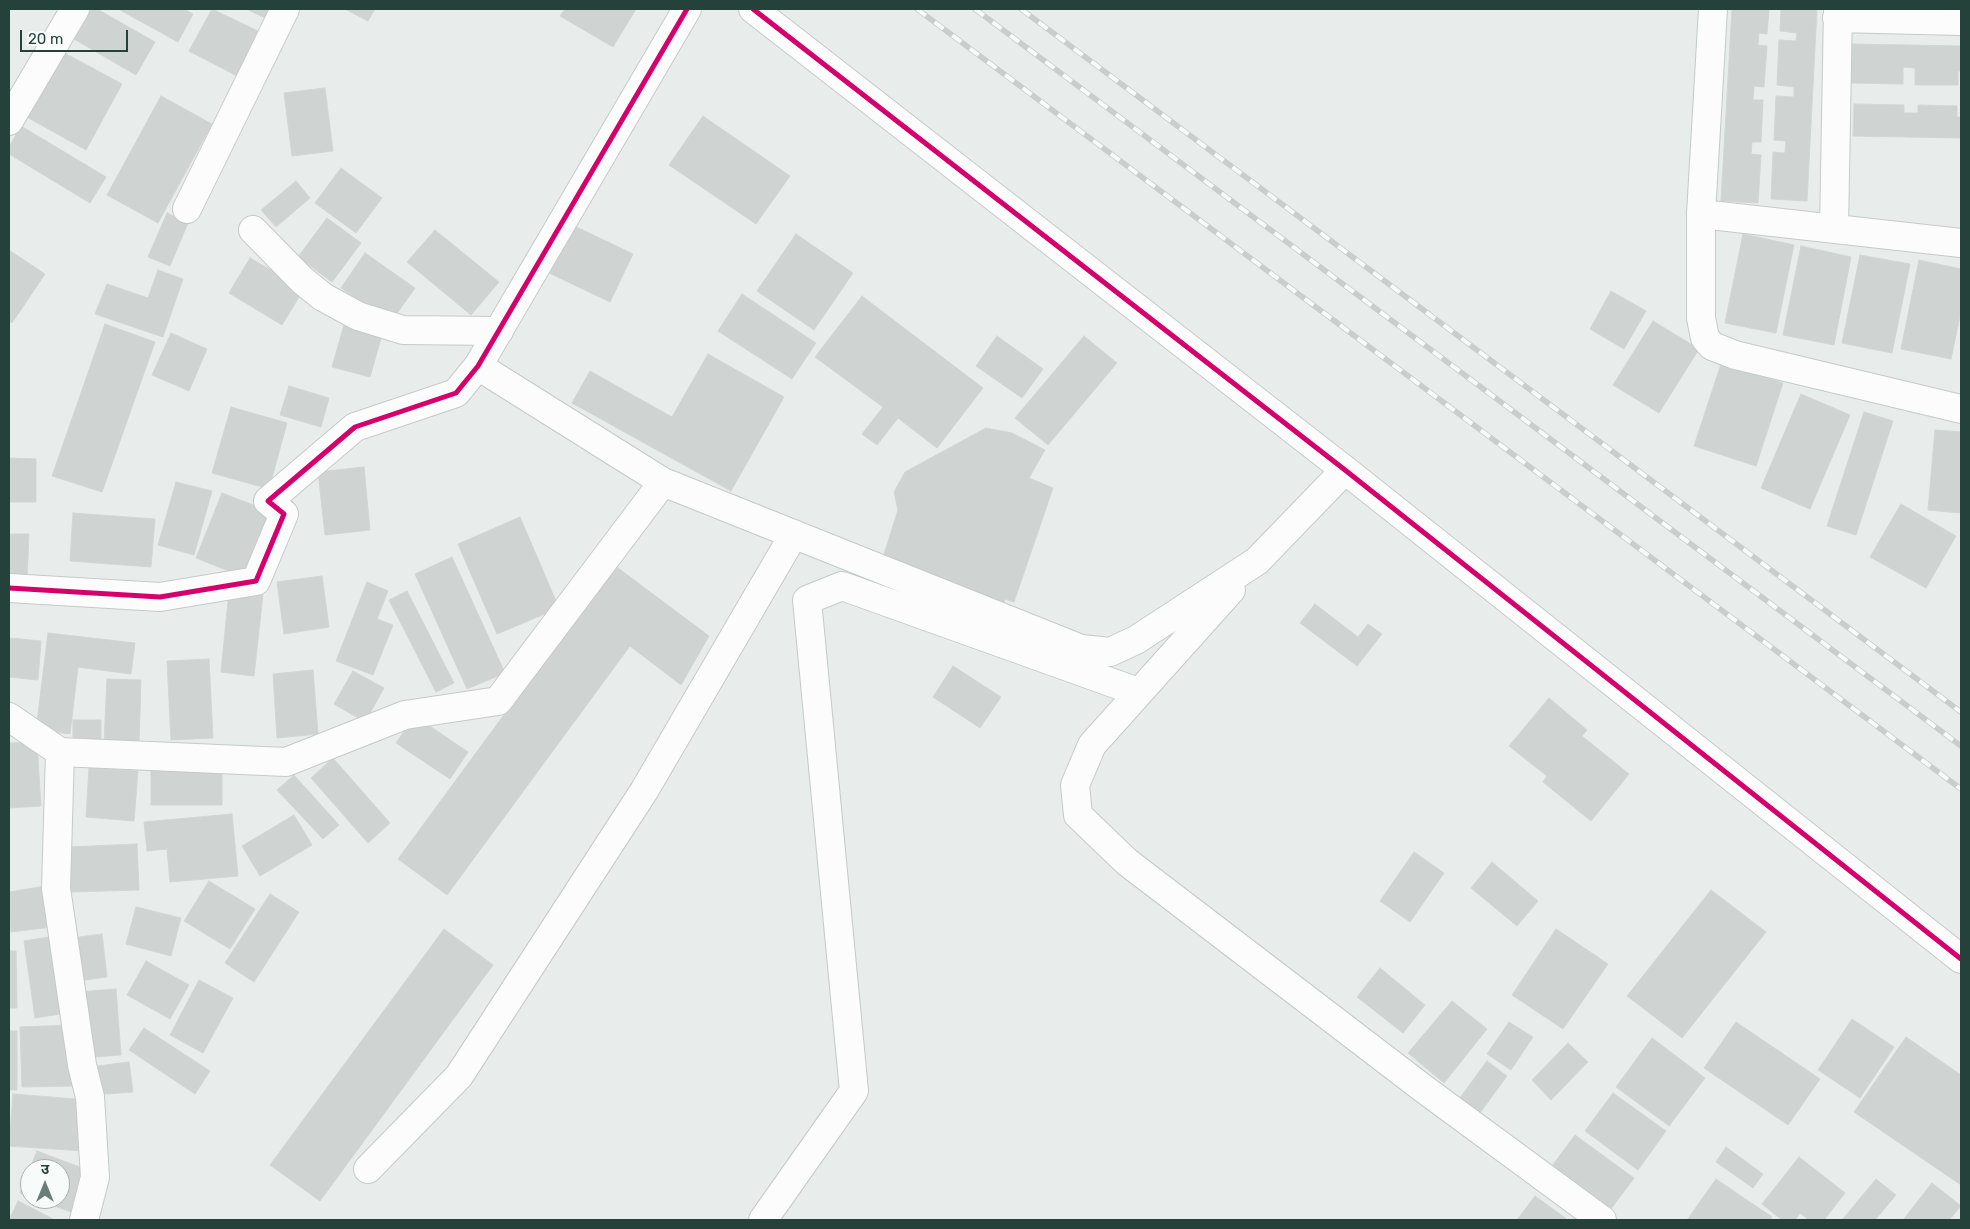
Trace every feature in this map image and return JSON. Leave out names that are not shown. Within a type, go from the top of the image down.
[{"type":"street","points":[[9,121],[75,9]]},
{"type":"street","points":[[187,209],[285,9]]},
{"type":"street","points":[[9,588],[160,597],[256,581],[284,514],[268,501],[356,427],[456,393],[478,366],[687,9]]},
{"type":"street","points":[[753,9],[1345,470],[1961,959]]},
{"type":"street","points":[[1713,9],[1701,214],[1701,318],[1705,338],[1712,346],[1735,355],[1961,408]]},
{"type":"street","points":[[1834,229],[1838,13],[1961,20]]},
{"type":"street","points":[[1701,214],[1961,243]]},
{"type":"street","points":[[253,230],[302,280],[323,297],[358,316],[402,330],[499,331]]},
{"type":"street","points":[[478,366],[662,482],[1081,649],[1110,652],[1136,640],[1257,561]]},
{"type":"street","points":[[1345,470],[1257,561],[1092,745],[1075,785],[1078,815],[1127,862],[1424,1089],[1602,1220]]},
{"type":"street","points":[[9,717],[60,752],[286,762],[405,715],[498,701],[662,482]]},
{"type":"street","points":[[368,1169],[460,1076],[644,791],[794,534]]},
{"type":"street","points":[[763,1220],[854,1091],[807,600],[842,586],[1138,692]]},
{"type":"street","points":[[60,752],[56,888],[82,1065],[90,1097],[96,1177],[84,1220]]},
{"type":"building","points":[[92,9],[97,9],[155,42],[136,75],[74,39]]},
{"type":"building","points":[[118,9],[184,9],[193,14],[178,42]]},
{"type":"building","points":[[212,9],[260,32],[237,76],[189,51]]},
{"type":"building","points":[[246,9],[280,9],[274,22]]},
{"type":"building","points":[[345,9],[375,9],[368,21]]},
{"type":"building","points":[[565,9],[636,9],[613,47],[560,16]]},
{"type":"building","points":[[1732,9],[1769,9],[1767,34],[1759,33],[1758,45],[1767,46],[1764,87],[1754,86],[1753,100],[1763,100],[1761,142],[1752,142],[1751,154],[1761,155],[1758,203],[1721,201]]},
{"type":"building","points":[[1781,9],[1817,9],[1807,201],[1771,199],[1773,152],[1785,153],[1786,141],[1774,140],[1776,96],[1794,97],[1794,87],[1777,85],[1779,40],[1796,41],[1797,33],[1780,31]]},
{"type":"building","points":[[1852,44],[1961,46],[1961,71],[1958,71],[1958,85],[1915,85],[1915,68],[1903,67],[1903,84],[1851,83]]},
{"type":"building","points":[[61,51],[122,84],[86,150],[25,116]]},
{"type":"building","points":[[325,88],[333,151],[292,156],[284,93]]},
{"type":"building","points":[[161,96],[212,124],[158,223],[107,195]]},
{"type":"building","points":[[1854,104],[1904,105],[1904,113],[1918,113],[1918,105],[1957,106],[1957,117],[1961,117],[1961,138],[1853,136]]},
{"type":"building","points":[[703,116],[790,176],[756,224],[669,165]]},
{"type":"building","points":[[21,126],[106,177],[90,203],[9,154],[9,147]]},
{"type":"building","points":[[341,168],[382,198],[356,233],[315,203]]},
{"type":"building","points":[[296,181],[310,198],[276,227],[261,210]]},
{"type":"building","points":[[167,213],[188,223],[170,266],[148,257]]},
{"type":"building","points":[[327,218],[361,243],[332,282],[298,257]]},
{"type":"building","points":[[566,222],[633,254],[610,302],[543,270]]},
{"type":"building","points":[[435,230],[499,282],[471,315],[407,262]]},
{"type":"building","points":[[796,234],[853,273],[814,330],[757,291]]},
{"type":"building","points":[[1743,234],[1794,245],[1776,333],[1725,323]]},
{"type":"building","points":[[1801,246],[1851,257],[1834,345],[1783,335]]},
{"type":"building","points":[[9,250],[45,274],[12,323],[9,321]]},
{"type":"building","points":[[365,253],[415,288],[391,322],[341,288]]},
{"type":"building","points":[[1860,255],[1910,264],[1892,353],[1842,343]]},
{"type":"building","points":[[250,258],[304,289],[282,325],[229,293]]},
{"type":"building","points":[[1919,260],[1961,269],[1961,311],[1951,359],[1901,349]]},
{"type":"building","points":[[158,270],[183,279],[163,337],[95,314],[107,284],[148,298]]},
{"type":"building","points":[[1611,291],[1646,311],[1624,349],[1590,329]]},
{"type":"building","points":[[742,294],[816,343],[792,379],[718,331]]},
{"type":"building","points":[[862,296],[983,388],[937,448],[898,418],[877,445],[862,434],[883,407],[815,357]]},
{"type":"building","points":[[346,318],[384,328],[370,377],[332,367]]},
{"type":"building","points":[[1653,321],[1699,349],[1659,413],[1613,385]]},
{"type":"building","points":[[105,324],[155,342],[102,492],[52,476]]},
{"type":"building","points":[[171,333],[207,349],[189,391],[152,375]]},
{"type":"building","points":[[997,336],[1043,369],[1022,398],[976,366]]},
{"type":"building","points":[[1084,336],[1117,363],[1048,445],[1015,418]]},
{"type":"building","points":[[708,354],[784,397],[731,491],[572,403],[590,371],[672,417]]},
{"type":"building","points":[[1721,364],[1783,383],[1756,466],[1694,446]]},
{"type":"building","points":[[289,386],[329,398],[321,427],[280,415]]},
{"type":"building","points":[[1801,394],[1850,415],[1810,509],[1761,488]]},
{"type":"building","points":[[231,407],[287,423],[269,489],[212,473]]},
{"type":"building","points":[[1864,412],[1893,421],[1856,535],[1827,526]]},
{"type":"building","points":[[986,428],[1012,433],[1045,450],[1029,478],[1053,488],[1014,602],[1005,599],[1003,606],[880,567],[898,510],[894,492],[905,472]]},
{"type":"building","points":[[1935,430],[1961,432],[1961,513],[1928,510]]},
{"type":"building","points":[[9,458],[36,459],[36,502],[9,502]]},
{"type":"building","points":[[364,467],[370,530],[325,535],[318,472]]},
{"type":"building","points":[[176,482],[212,491],[194,555],[158,545]]},
{"type":"building","points":[[222,493],[274,513],[249,579],[196,558]]},
{"type":"building","points":[[1901,504],[1956,536],[1926,588],[1870,557]]},
{"type":"building","points":[[73,513],[155,519],[151,567],[70,561]]},
{"type":"building","points":[[520,517],[559,608],[497,634],[458,544]]},
{"type":"building","points":[[9,534],[29,534],[27,579],[9,578]]},
{"type":"building","points":[[452,557],[505,673],[467,689],[415,574]]},
{"type":"building","points":[[614,565],[709,636],[681,685],[630,646],[447,895],[398,859]]},
{"type":"building","points":[[322,576],[329,627],[284,634],[277,582]]},
{"type":"building","points":[[367,582],[388,591],[377,619],[393,625],[373,675],[336,661]]},
{"type":"building","points":[[229,591],[263,594],[254,676],[221,672]]},
{"type":"building","points":[[407,591],[454,683],[436,692],[389,600]]},
{"type":"building","points":[[1315,604],[1358,637],[1368,624],[1382,634],[1357,666],[1300,623]]},
{"type":"building","points":[[48,633],[135,643],[131,674],[78,667],[70,734],[36,730]]},
{"type":"building","points":[[10,638],[41,641],[38,680],[9,677]]},
{"type":"building","points":[[209,659],[213,738],[171,740],[167,661]]},
{"type":"building","points":[[953,666],[1001,697],[980,728],[933,697]]},
{"type":"building","points":[[313,670],[318,734],[277,738],[273,674]]},
{"type":"building","points":[[353,671],[384,688],[365,722],[334,704]]},
{"type":"building","points":[[107,679],[141,680],[139,744],[104,743]]},
{"type":"building","points":[[1549,698],[1587,730],[1582,736],[1629,774],[1591,821],[1543,782],[1547,776],[1509,746]]},
{"type":"building","points":[[415,716],[468,752],[450,779],[396,743]]},
{"type":"building","points":[[73,720],[101,720],[101,746],[73,746]]},
{"type":"building","points":[[37,742],[41,806],[9,808],[9,743]]},
{"type":"building","points":[[333,758],[390,823],[368,843],[311,778]]},
{"type":"building","points":[[222,765],[222,805],[151,805],[151,766]]},
{"type":"building","points":[[89,768],[138,771],[134,821],[86,817]]},
{"type":"building","points":[[294,775],[339,825],[323,839],[277,790]]},
{"type":"building","points":[[232,814],[238,876],[170,882],[167,849],[147,851],[144,822]]},
{"type":"building","points":[[294,815],[312,845],[260,876],[242,846]]},
{"type":"building","points":[[137,844],[139,890],[70,892],[68,847]]},
{"type":"building","points":[[1414,852],[1444,873],[1410,922],[1380,901]]},
{"type":"building","points":[[1492,862],[1538,901],[1517,926],[1471,888]]},
{"type":"building","points":[[209,881],[255,909],[230,949],[184,921]]},
{"type":"building","points":[[46,886],[52,927],[11,932],[9,892]]},
{"type":"building","points":[[1711,890],[1766,932],[1682,1038],[1627,996]]},
{"type":"building","points":[[270,894],[299,912],[254,982],[225,963]]},
{"type":"building","points":[[136,907],[181,918],[171,956],[126,944]]},
{"type":"building","points":[[444,929],[493,965],[320,1201],[270,1165]]},
{"type":"building","points":[[1556,929],[1608,964],[1563,1029],[1512,995]]},
{"type":"building","points":[[102,934],[107,977],[78,981],[72,938]]},
{"type":"building","points":[[61,935],[72,1012],[35,1018],[24,941]]},
{"type":"building","points":[[9,951],[16,951],[17,1008],[9,1008]]},
{"type":"building","points":[[146,961],[189,985],[170,1019],[127,995]]},
{"type":"building","points":[[1380,968],[1425,1005],[1403,1033],[1357,997]]},
{"type":"building","points":[[199,980],[233,998],[203,1053],[170,1035]]},
{"type":"building","points":[[116,989],[121,1055],[82,1058],[77,992]]},
{"type":"building","points":[[1452,1001],[1487,1029],[1444,1083],[1408,1053]]},
{"type":"building","points":[[1852,1019],[1894,1047],[1860,1098],[1818,1070]]},
{"type":"building","points":[[1509,1022],[1533,1037],[1511,1070],[1487,1054]]},
{"type":"building","points":[[1736,1022],[1820,1079],[1788,1125],[1704,1068]]},
{"type":"building","points":[[72,1025],[74,1086],[22,1087],[20,1027]]},
{"type":"building","points":[[144,1028],[210,1071],[195,1094],[129,1050]]},
{"type":"building","points":[[9,1031],[17,1031],[17,1090],[9,1090]]},
{"type":"building","points":[[1906,1037],[1961,1075],[1961,1185],[1854,1112]]},
{"type":"building","points":[[1652,1038],[1705,1078],[1669,1126],[1616,1087]]},
{"type":"building","points":[[1568,1043],[1588,1062],[1551,1100],[1532,1080]]},
{"type":"building","points":[[1487,1061],[1507,1076],[1477,1117],[1457,1102]]},
{"type":"building","points":[[129,1062],[133,1092],[92,1095],[89,1067]]},
{"type":"building","points":[[1613,1093],[1666,1131],[1638,1170],[1585,1131]]},
{"type":"building","points":[[13,1094],[88,1100],[84,1151],[9,1146]]},
{"type":"building","points":[[1575,1135],[1634,1178],[1608,1213],[1549,1170]]},
{"type":"building","points":[[1726,1147],[1763,1174],[1753,1188],[1716,1162]]},
{"type":"building","points":[[37,1151],[58,1159],[34,1159]]},
{"type":"building","points":[[1799,1157],[1845,1193],[1824,1220],[1809,1220],[1800,1213],[1795,1220],[1782,1220],[1762,1204]]},
{"type":"building","points":[[70,1163],[90,1171],[73,1213],[62,1209],[70,1209]]},
{"type":"building","points":[[1716,1179],[1772,1217],[1770,1220],[1687,1220]]},
{"type":"building","points":[[1876,1179],[1896,1195],[1875,1220],[1842,1220]]},
{"type":"building","points":[[1932,1183],[1961,1206],[1949,1220],[1903,1220]]},
{"type":"building","points":[[1535,1196],[1568,1220],[1517,1220]]},
{"type":"building","points":[[18,1201],[20,1202],[20,1209],[34,1209],[55,1220],[9,1220]]},
{"type":"railway","points":[[917,9],[1961,789]]},
{"type":"railway","points":[[975,9],[1961,746]]},
{"type":"railway","points":[[1021,9],[1961,712]]},
{"type":"cycle path","points":[[9,588],[160,597],[256,581],[284,514],[268,501],[355,427],[456,393],[478,366],[687,9]]},
{"type":"cycle path","points":[[753,9],[1345,470],[1961,959]]}]
